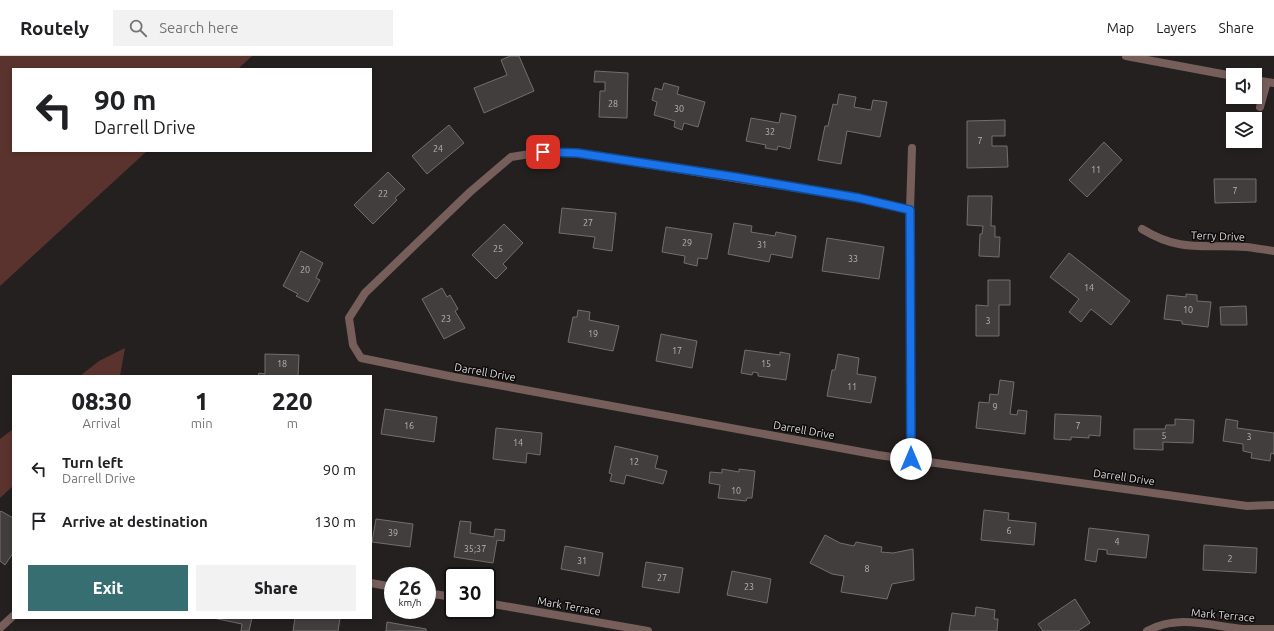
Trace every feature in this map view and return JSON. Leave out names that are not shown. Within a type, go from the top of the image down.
[{"type":"street","points":[[1126,56],[1226,75]]},
{"type":"street","points":[[1260,107],[1271,82]]},
{"type":"street","points":[[911,459],[910,210],[912,148]]},
{"type":"street","name":"Darrell Drive","points":[[910,210],[859,198],[577,153],[543,152],[511,157],[470,192],[366,293],[349,318],[352,345],[361,358],[461,379],[878,455],[1248,506],[1274,505]]},
{"type":"street","name":"Terry Drive","points":[[1142,229],[1166,242],[1182,245],[1198,247],[1247,247],[1274,251]]},
{"type":"street","points":[[372,583],[384,585]]},
{"type":"street","name":"Mark Terrace","points":[[496,605],[648,631]]},
{"type":"street","points":[[0,628],[12,617]]},
{"type":"street","name":"Mark Terrace","points":[[1147,631],[1164,625],[1188,622],[1211,623],[1242,628],[1274,629]]},
{"type":"shaded area","points":[[0,56],[252,56],[239,68],[12,68],[12,152],[146,152],[0,286]]},
{"type":"shaded area","points":[[125,348],[120,375],[81,375],[99,361]]},
{"type":"shaded area","points":[[12,430],[12,487],[0,498],[0,439]]},
{"type":"building","points":[[510,56],[519,56],[534,91],[484,113],[474,88],[507,75],[501,60]]},
{"type":"building","points":[[595,71],[628,73],[627,118],[599,117],[600,91],[605,91],[605,82],[594,82]]},
{"type":"building","points":[[664,83],[679,87],[677,94],[705,102],[698,127],[684,123],[682,130],[674,127],[675,121],[654,115],[657,102],[652,100],[655,88],[662,90]]},
{"type":"building","points":[[839,94],[856,97],[854,107],[871,110],[873,100],[887,102],[880,137],[847,131],[841,164],[818,160],[825,126],[828,126],[833,104],[837,105]]},
{"type":"building","points":[[781,113],[796,116],[790,149],[778,146],[777,150],[765,148],[766,145],[746,141],[751,118],[779,123]]},
{"type":"building","points":[[1005,120],[1005,136],[992,136],[992,146],[1007,146],[1008,167],[967,168],[967,121]]},
{"type":"building","points":[[449,125],[464,143],[427,174],[412,156]]},
{"type":"building","points":[[1104,142],[1122,160],[1087,197],[1069,180]]},
{"type":"building","points":[[388,172],[405,189],[395,198],[397,200],[373,224],[354,205]]},
{"type":"building","points":[[1214,179],[1256,179],[1256,202],[1215,203]]},
{"type":"building","points":[[968,196],[992,196],[991,226],[995,226],[995,237],[1000,237],[999,257],[979,256],[980,234],[982,234],[983,226],[967,225]]},
{"type":"building","points":[[562,208],[616,213],[612,251],[593,248],[595,237],[559,233]]},
{"type":"building","points":[[734,223],[752,226],[751,232],[775,236],[776,232],[796,236],[792,258],[771,254],[769,262],[728,254]]},
{"type":"building","points":[[504,224],[523,243],[503,264],[507,268],[496,279],[472,255]]},
{"type":"building","points":[[666,227],[712,234],[707,259],[698,258],[697,266],[684,263],[685,256],[662,252]]},
{"type":"building","points":[[827,238],[884,247],[879,279],[822,271]]},
{"type":"building","points":[[301,251],[323,263],[316,278],[320,280],[308,302],[296,296],[298,294],[283,286]]},
{"type":"building","points":[[1069,253],[1130,301],[1111,325],[1091,309],[1081,322],[1069,312],[1079,299],[1050,277]]},
{"type":"building","points":[[988,280],[1010,280],[1010,305],[999,305],[999,336],[976,336],[976,305],[988,306]]},
{"type":"building","points":[[442,288],[447,297],[450,295],[458,309],[455,311],[465,328],[444,339],[422,299]]},
{"type":"building","points":[[1186,294],[1197,295],[1197,301],[1211,302],[1208,327],[1182,324],[1182,321],[1164,319],[1167,295],[1186,297]]},
{"type":"building","points":[[1246,306],[1247,325],[1221,325],[1220,307]]},
{"type":"building","points":[[578,310],[590,312],[589,320],[619,326],[613,351],[568,342],[573,317],[577,317]]},
{"type":"building","points":[[661,334],[697,341],[692,368],[656,361]]},
{"type":"building","points":[[745,350],[780,355],[780,352],[790,354],[786,380],[758,376],[758,373],[753,372],[752,375],[741,373]]},
{"type":"building","points":[[265,354],[299,355],[298,375],[258,375],[259,373],[265,374]]},
{"type":"building","points":[[838,354],[859,358],[857,374],[876,377],[871,403],[827,396],[832,370],[835,370]]},
{"type":"building","points":[[1000,380],[1014,382],[1010,414],[1017,415],[1018,410],[1027,411],[1025,434],[976,428],[979,402],[989,403],[990,394],[998,395]]},
{"type":"building","points":[[385,409],[437,417],[434,442],[381,434]]},
{"type":"building","points":[[1055,414],[1101,416],[1100,436],[1089,435],[1089,438],[1071,437],[1071,440],[1054,439]]},
{"type":"building","points":[[1175,419],[1194,420],[1193,443],[1163,442],[1163,450],[1134,449],[1134,429],[1165,429],[1166,425],[1175,425]]},
{"type":"building","points":[[1226,419],[1238,421],[1237,428],[1274,433],[1274,454],[1271,453],[1270,461],[1251,458],[1252,453],[1243,451],[1243,444],[1223,441]]},
{"type":"building","points":[[496,428],[542,433],[540,455],[527,453],[526,463],[493,459]]},
{"type":"building","points":[[615,446],[658,456],[655,468],[667,471],[663,484],[626,475],[624,484],[610,481],[612,474],[609,473]]},
{"type":"building","points":[[722,469],[739,472],[739,469],[755,471],[752,498],[747,498],[746,501],[718,498],[720,485],[709,483],[710,472],[722,473]]},
{"type":"building","points":[[984,510],[1009,513],[1008,520],[1036,523],[1034,545],[981,540]]},
{"type":"building","points":[[1,511],[12,517],[12,554],[5,565],[0,561]]},
{"type":"building","points":[[376,519],[413,524],[410,547],[372,542]]},
{"type":"building","points":[[460,521],[471,522],[470,533],[494,537],[495,529],[505,530],[504,541],[497,540],[493,563],[454,557]]},
{"type":"building","points":[[1089,528],[1149,535],[1146,558],[1107,554],[1107,550],[1098,549],[1096,562],[1085,560]]},
{"type":"building","points":[[825,535],[840,543],[854,546],[856,542],[882,547],[881,552],[893,553],[913,549],[914,580],[892,584],[887,599],[841,592],[844,576],[832,574],[810,563]]},
{"type":"building","points":[[1204,545],[1257,548],[1256,573],[1203,570]]},
{"type":"building","points":[[565,546],[603,553],[599,576],[561,569]]},
{"type":"building","points":[[646,562],[683,568],[679,593],[642,587]]},
{"type":"building","points":[[732,571],[771,579],[767,603],[727,595]]},
{"type":"building","points":[[1075,599],[1090,623],[1078,631],[1043,631],[1038,624]]},
{"type":"building","points":[[976,607],[995,610],[994,619],[998,619],[997,631],[949,631],[952,613],[975,616]]},
{"type":"building","points":[[218,619],[252,619],[249,631],[241,631],[242,624]]},
{"type":"building","points":[[295,619],[340,619],[338,631],[293,631]]},
{"type":"building","points":[[387,622],[426,629],[426,631],[386,631]]},
{"type":"route","points":[[543,152],[577,153],[735,177],[859,198],[910,210],[911,459]]}]
